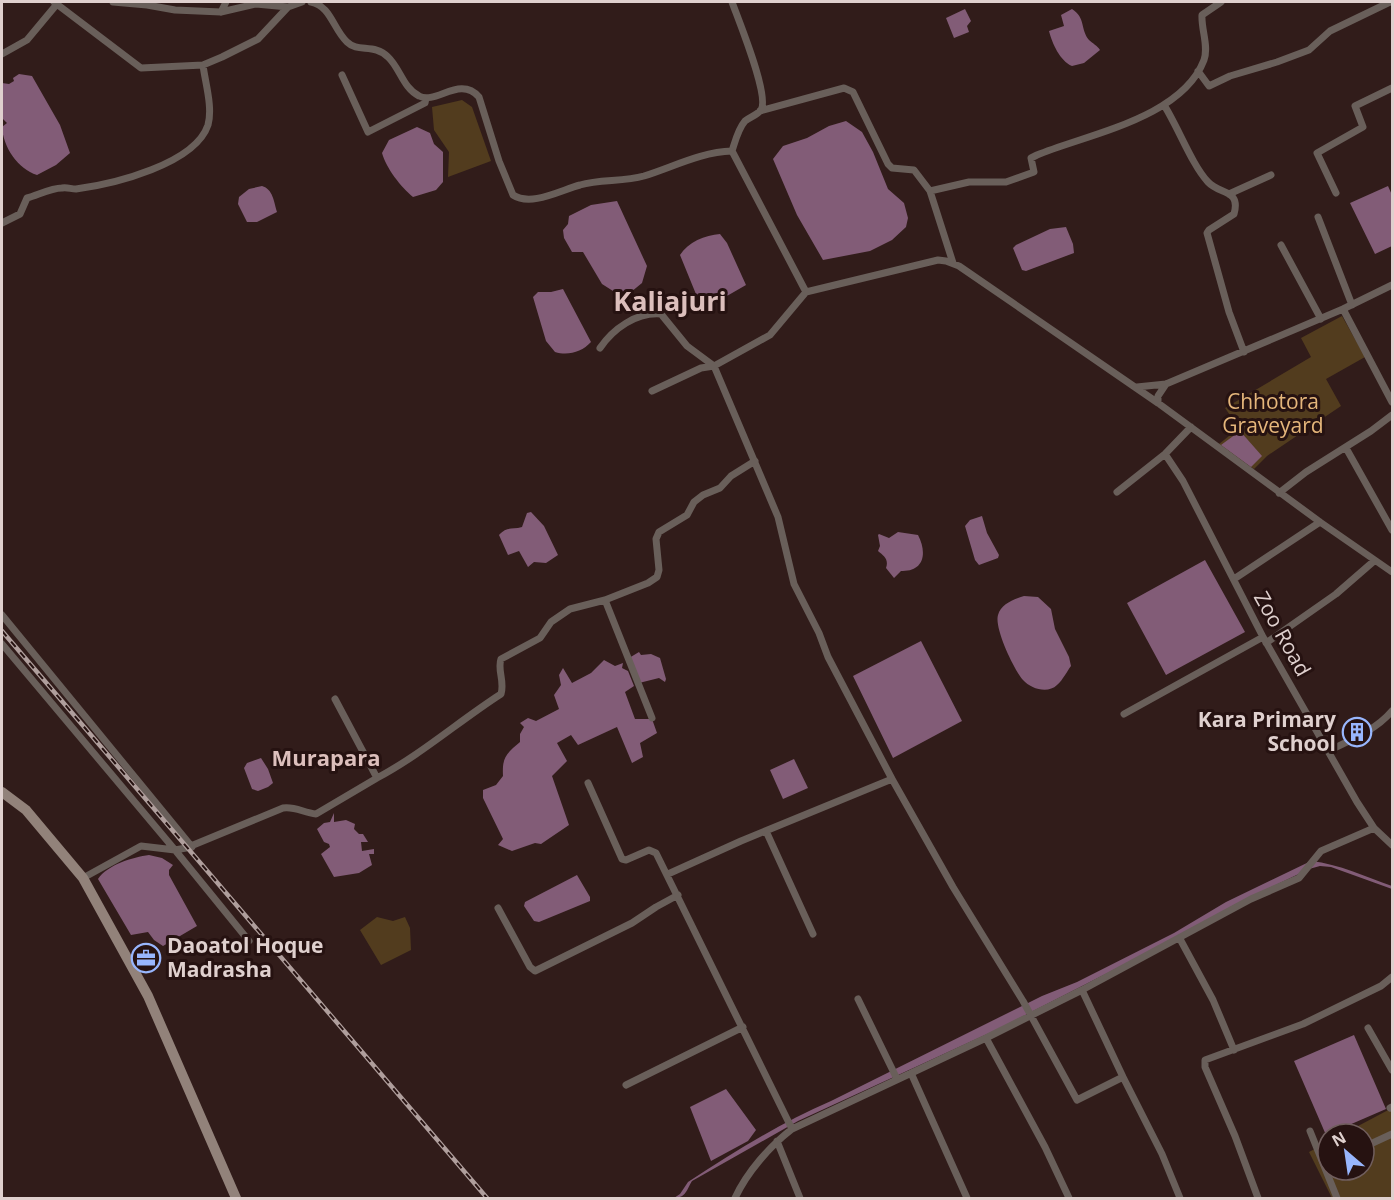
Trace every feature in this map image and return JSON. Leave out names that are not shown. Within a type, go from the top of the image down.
[{"type":"main road","points":[[2,792],[26,810],[83,878],[148,996],[236,1198]]},
{"type":"street","points":[[2,54],[27,40],[56,2],[141,68],[203,65],[258,39],[288,7]]},
{"type":"street","points":[[113,2],[147,4],[175,10],[221,12],[256,4],[288,7],[302,2]]},
{"type":"street","points":[[174,2],[175,10]]},
{"type":"street","points":[[221,12],[226,2]]},
{"type":"street","points":[[311,2],[320,4],[325,9],[348,44],[377,48],[392,60],[402,80],[415,93],[426,98],[462,88],[474,92],[479,97],[499,161],[513,195],[524,200],[539,198],[582,184],[641,177],[692,159],[720,152],[732,152]]},
{"type":"street","points":[[732,2],[755,65],[763,103],[760,111]]},
{"type":"street","points":[[930,192],[969,183],[1006,182],[1034,172],[1031,158],[1108,131],[1164,105],[1184,90],[1198,70],[1204,59],[1206,48],[1202,15],[1221,2]]},
{"type":"street","points":[[1198,70],[1209,86],[1230,76],[1277,62],[1309,50],[1330,31],[1390,2]]},
{"type":"street","points":[[2,224],[20,214],[27,198],[63,188],[73,189],[134,178],[171,161],[197,144],[208,127],[209,117],[203,65]]},
{"type":"street","points":[[342,75],[368,132],[425,103],[426,98]]},
{"type":"street","points":[[806,292],[732,152],[739,132],[746,121],[760,111],[844,88],[853,92],[889,166],[914,170],[930,192],[952,262]]},
{"type":"street","points":[[1336,194],[1317,153],[1363,128],[1355,106],[1392,88]]},
{"type":"street","points":[[1164,105],[1204,177],[1214,188],[1229,194],[1235,202],[1234,214],[1209,230],[1208,233],[1229,312],[1244,352]]},
{"type":"street","points":[[1229,194],[1271,175]]},
{"type":"street","points":[[1318,217],[1352,305]]},
{"type":"street","points":[[1281,245],[1322,319]]},
{"type":"street","points":[[652,391],[701,368],[714,366],[770,335],[806,292],[938,260],[952,262],[1136,387],[1374,561],[1392,571]]},
{"type":"street","points":[[1136,387],[1166,384],[1322,319],[1392,285]]},
{"type":"street","points":[[1343,309],[1392,402]]},
{"type":"street","points":[[600,348],[607,337],[629,322],[647,315],[661,314],[687,346],[714,366],[778,517],[794,584],[828,657],[892,779],[958,897],[1032,1016],[1078,1101],[1123,1077]]},
{"type":"street","points":[[1158,403],[1158,396],[1166,384]]},
{"type":"street","points":[[1280,493],[1306,472],[1346,448],[1392,415]]},
{"type":"street","points":[[1117,492],[1165,454],[1191,427]]},
{"type":"street","points":[[1346,448],[1392,530]]},
{"type":"street","name":"Zoo Road","points":[[1165,454],[1183,481],[1265,640],[1328,751],[1374,828],[1392,845]]},
{"type":"street","points":[[83,878],[141,846],[175,850],[192,847],[283,808],[289,807],[316,814],[429,747],[447,731],[501,694],[504,685],[499,664],[501,659],[540,638],[551,621],[570,609],[605,600],[648,583],[657,577],[659,570],[656,539],[659,532],[687,515],[694,502],[703,495],[720,488],[731,476],[755,461]]},
{"type":"street","points":[[1234,579],[1320,522]]},
{"type":"street","points":[[1124,714],[1265,640],[1336,594],[1374,561]]},
{"type":"street","points":[[605,600],[652,718]]},
{"type":"street","points":[[2,615],[192,847]]},
{"type":"street","points":[[2,644],[249,941]]},
{"type":"street","points":[[335,699],[377,778]]},
{"type":"street","points":[[1328,751],[1368,731],[1383,721],[1392,711]]},
{"type":"street","points":[[668,874],[892,779]]},
{"type":"street","points":[[588,783],[622,859],[626,860],[652,850],[668,874],[792,1129]]},
{"type":"street","points":[[735,1198],[750,1174],[777,1141],[792,1129],[1032,1016],[1180,939],[1251,899],[1301,876],[1319,853],[1374,828]]},
{"type":"street","points":[[766,831],[813,934]]},
{"type":"street","points":[[498,908],[530,967],[535,971],[632,923],[678,895]]},
{"type":"street","points":[[1180,939],[1213,1000],[1234,1050]]},
{"type":"street","points":[[1258,1198],[1235,1136],[1204,1064],[1205,1060],[1303,1024],[1381,986],[1392,977]]},
{"type":"street","points":[[1082,990],[1162,1154],[1180,1198]]},
{"type":"street","points":[[858,999],[897,1080]]},
{"type":"street","points":[[626,1085],[742,1027]]},
{"type":"street","points":[[1368,1028],[1392,1070]]},
{"type":"street","points":[[986,1038],[1045,1147],[1069,1198]]},
{"type":"street","points":[[911,1073],[967,1198]]},
{"type":"street","points":[[1310,1131],[1316,1144]]},
{"type":"street","points":[[1376,1141],[1392,1134]]},
{"type":"street","points":[[777,1141],[800,1198]]},
{"type":"street","points":[[1332,1182],[1337,1198]]},
{"type":"green space","points":[[462,100],[472,107],[491,161],[448,177],[449,152],[434,130],[432,107]]},
{"type":"green space","name":"Chhotora Graveyard","points":[[1342,316],[1365,357],[1326,379],[1341,406],[1267,456],[1254,469],[1219,444],[1239,428],[1225,408],[1311,357],[1301,338]]},
{"type":"green space","points":[[377,917],[393,921],[405,917],[410,928],[411,950],[381,965],[360,930]]},
{"type":"green space","points":[[1392,1108],[1392,1198],[1332,1198],[1324,1182],[1376,1182],[1376,1122],[1366,1122]]},
{"type":"green space","points":[[1316,1148],[1316,1166],[1309,1152]]},
{"type":"shaded area","points":[[965,9],[971,21],[967,26],[969,32],[954,38],[946,18]]},
{"type":"shaded area","points":[[1072,9],[1079,16],[1089,40],[1100,50],[1084,63],[1072,66],[1060,56],[1049,31],[1064,26],[1061,15]]},
{"type":"shaded area","points":[[19,74],[32,76],[60,125],[70,153],[56,165],[37,175],[18,162],[3,135],[2,127],[7,123],[2,118],[2,83],[9,84]]},
{"type":"shaded area","points":[[846,121],[862,132],[888,189],[904,203],[908,218],[906,227],[892,240],[870,251],[823,260],[797,215],[773,159],[783,146]]},
{"type":"shaded area","points":[[417,127],[430,133],[434,144],[443,152],[443,182],[436,190],[413,197],[394,177],[382,153],[389,140]]},
{"type":"shaded area","points":[[262,186],[271,193],[277,212],[257,222],[247,222],[238,204],[239,197],[249,189]]},
{"type":"shaded area","points":[[1388,186],[1392,195],[1392,246],[1375,254],[1350,203]]},
{"type":"shaded area","points":[[617,201],[647,266],[642,283],[631,292],[613,291],[602,284],[583,252],[572,252],[564,238],[563,230],[568,224],[569,216],[591,205]]},
{"type":"shaded area","points":[[1066,227],[1074,253],[1026,271],[1022,270],[1013,248],[1016,245],[1050,229]]},
{"type":"shaded area","points":[[720,234],[727,243],[746,285],[713,304],[700,304],[680,255],[697,240]]},
{"type":"shaded area","points":[[563,289],[591,342],[579,351],[570,353],[555,352],[546,341],[533,297],[538,292]]},
{"type":"shaded area","points":[[1240,431],[1262,456],[1251,467],[1221,445]]},
{"type":"shaded area","points":[[531,512],[544,526],[558,555],[546,563],[534,562],[528,567],[519,551],[508,555],[499,535],[507,529],[522,527],[527,513]]},
{"type":"shaded area","points":[[982,516],[987,533],[999,555],[998,558],[979,565],[975,560],[965,526],[970,520]]},
{"type":"shaded area","points":[[898,532],[918,535],[923,554],[919,565],[901,571],[894,578],[886,568],[885,558],[878,551],[880,546],[878,535],[889,538]]},
{"type":"shaded area","points":[[1205,560],[1245,632],[1166,675],[1127,603]]},
{"type":"shaded area","points":[[1024,596],[1038,597],[1051,609],[1055,629],[1069,657],[1071,666],[1053,688],[1044,690],[1026,683],[1019,675],[1002,639],[998,621],[1000,611],[1012,600]]},
{"type":"shaded area","points":[[921,641],[962,721],[893,758],[853,676]]},
{"type":"shaded area","points":[[639,652],[641,655],[651,654],[660,658],[665,682],[659,678],[639,683],[629,658]]},
{"type":"shaded area","points":[[604,660],[615,666],[623,663],[622,668],[628,671],[634,686],[625,692],[635,719],[652,719],[657,733],[640,743],[643,757],[632,763],[617,727],[578,745],[571,735],[557,743],[567,761],[552,776],[569,825],[541,844],[535,843],[512,851],[498,845],[503,839],[483,798],[483,790],[496,785],[503,776],[506,756],[520,742],[520,734],[524,727],[520,723],[528,718],[536,721],[559,709],[554,695],[561,685],[559,675],[563,668],[572,683],[591,673]]},
{"type":"shaded area","points":[[261,758],[273,783],[258,791],[252,789],[244,768],[247,763]]},
{"type":"shaded area","points":[[794,759],[808,788],[783,799],[770,770]]},
{"type":"shaded area","points":[[334,813],[334,822],[346,820],[355,824],[354,829],[359,834],[363,834],[368,842],[361,842],[362,851],[374,849],[374,854],[369,854],[372,865],[359,873],[334,877],[321,854],[330,847],[324,842],[317,829],[324,823],[330,822]]},
{"type":"shaded area","points":[[149,855],[162,858],[173,865],[169,870],[169,875],[197,926],[163,946],[148,932],[131,935],[98,879],[114,866]]},
{"type":"shaded area","points":[[1311,861],[1352,871],[1392,886],[1392,889],[1331,867],[1320,866],[1309,869],[1236,904],[1180,936],[996,1030],[798,1121],[692,1181],[684,1195],[674,1198],[680,1194],[688,1182],[775,1128],[1042,996],[1077,982],[1174,933],[1226,902]]},
{"type":"shaded area","points":[[577,875],[590,901],[539,922],[534,921],[524,906],[525,902]]},
{"type":"shaded area","points":[[1354,1035],[1386,1109],[1356,1122],[1320,1122],[1294,1061]]},
{"type":"shaded area","points":[[726,1089],[756,1130],[748,1141],[711,1161],[690,1107]]},
{"type":"railway","points":[[2,631],[487,1198]]},
{"type":"place","name":"Kara Primary School","points":[[1357,732]]},
{"type":"place","name":"Daoatol Hoque Madrasha","points":[[146,958]]},
{"type":"district","name":"Kaliajuri","points":[[670,302]]},
{"type":"district","name":"Murapara","points":[[326,758]]}]
